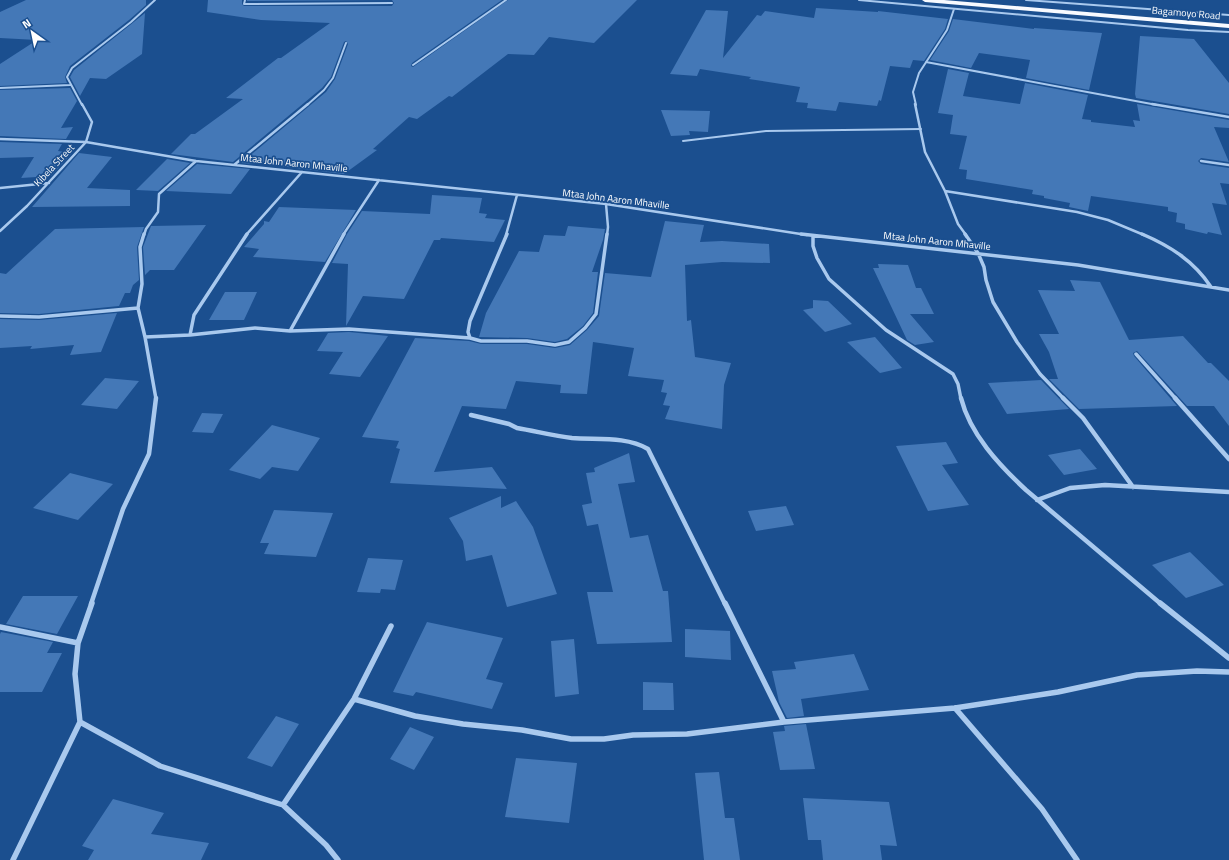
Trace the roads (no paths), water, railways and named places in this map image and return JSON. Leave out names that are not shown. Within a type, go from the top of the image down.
[{"type":"highway","name":"Bagamoyo Road","points":[[925,0],[1229,26]]},
{"type":"street","points":[[0,88],[70,85],[67,78],[72,68],[109,40],[155,0]]},
{"type":"street","points":[[245,0],[244,4],[392,3]]},
{"type":"street","points":[[413,65],[506,0]]},
{"type":"street","points":[[859,0],[1188,30],[1229,32]]},
{"type":"street","points":[[1026,0],[1229,15]]},
{"type":"street","points":[[954,9],[947,30],[919,73],[913,92],[925,152],[945,191],[958,224],[978,253],[984,267],[986,280],[993,302],[1017,342],[1040,374],[1092,429],[1134,486]]},
{"type":"street","points":[[234,165],[284,125],[324,90],[332,78],[346,43]]},
{"type":"street","points":[[926,62],[1006,75],[1112,97],[1229,117]]},
{"type":"street","name":"Kibela Street","points":[[0,231],[49,183],[86,142],[92,122],[70,85]]},
{"type":"street","name":"Mtaa John Aaron Mhaville","points":[[0,139],[86,142],[196,161],[606,204],[813,236],[1078,265],[1229,290]]},
{"type":"street","points":[[13,860],[80,722],[75,674],[78,643],[123,510],[148,454],[156,400],[145,337],[138,308],[142,284],[140,247],[146,229],[158,212],[159,194],[196,161]]},
{"type":"street","points":[[1201,162],[1229,165]]},
{"type":"street","points":[[190,335],[194,315],[228,261],[247,234],[302,172]]},
{"type":"street","points":[[290,331],[351,221],[379,180]]},
{"type":"street","points":[[0,188],[49,183]]},
{"type":"street","points":[[945,191],[1095,216],[1119,224],[1179,252],[1192,262],[1203,274],[1211,287]]},
{"type":"street","points":[[470,338],[468,332],[470,321],[508,231],[517,195]]},
{"type":"street","points":[[145,337],[190,335],[255,328],[290,331],[349,329],[470,338],[480,341],[527,341],[555,345],[569,342],[585,328],[596,314],[608,227],[606,204]]},
{"type":"street","points":[[813,236],[813,246],[816,258],[829,278],[886,330],[953,374],[962,403],[972,424],[988,450],[999,463],[1037,500],[1156,601],[1229,658]]},
{"type":"street","points":[[0,316],[39,317],[138,308]]},
{"type":"street","points":[[1136,354],[1229,459]]},
{"type":"street","points":[[471,415],[509,424],[517,428],[571,438],[620,440],[638,443],[648,449],[784,722]]},
{"type":"street","points":[[1037,500],[1070,488],[1105,486],[1134,486],[1229,492]]},
{"type":"street","points":[[283,805],[354,699],[391,626]]},
{"type":"street","points":[[0,627],[78,643]]},
{"type":"street","points":[[354,699],[415,716],[463,724],[522,730],[571,739],[604,739],[633,735],[687,734],[784,722],[956,708],[1058,692],[1137,675],[1197,671],[1229,672]]},
{"type":"street","points":[[956,708],[1042,810],[1077,860]]},
{"type":"street","points":[[80,722],[160,766],[283,805],[326,845],[338,860]]},
{"type":"lane","points":[[683,141],[766,131],[921,129]]}]
